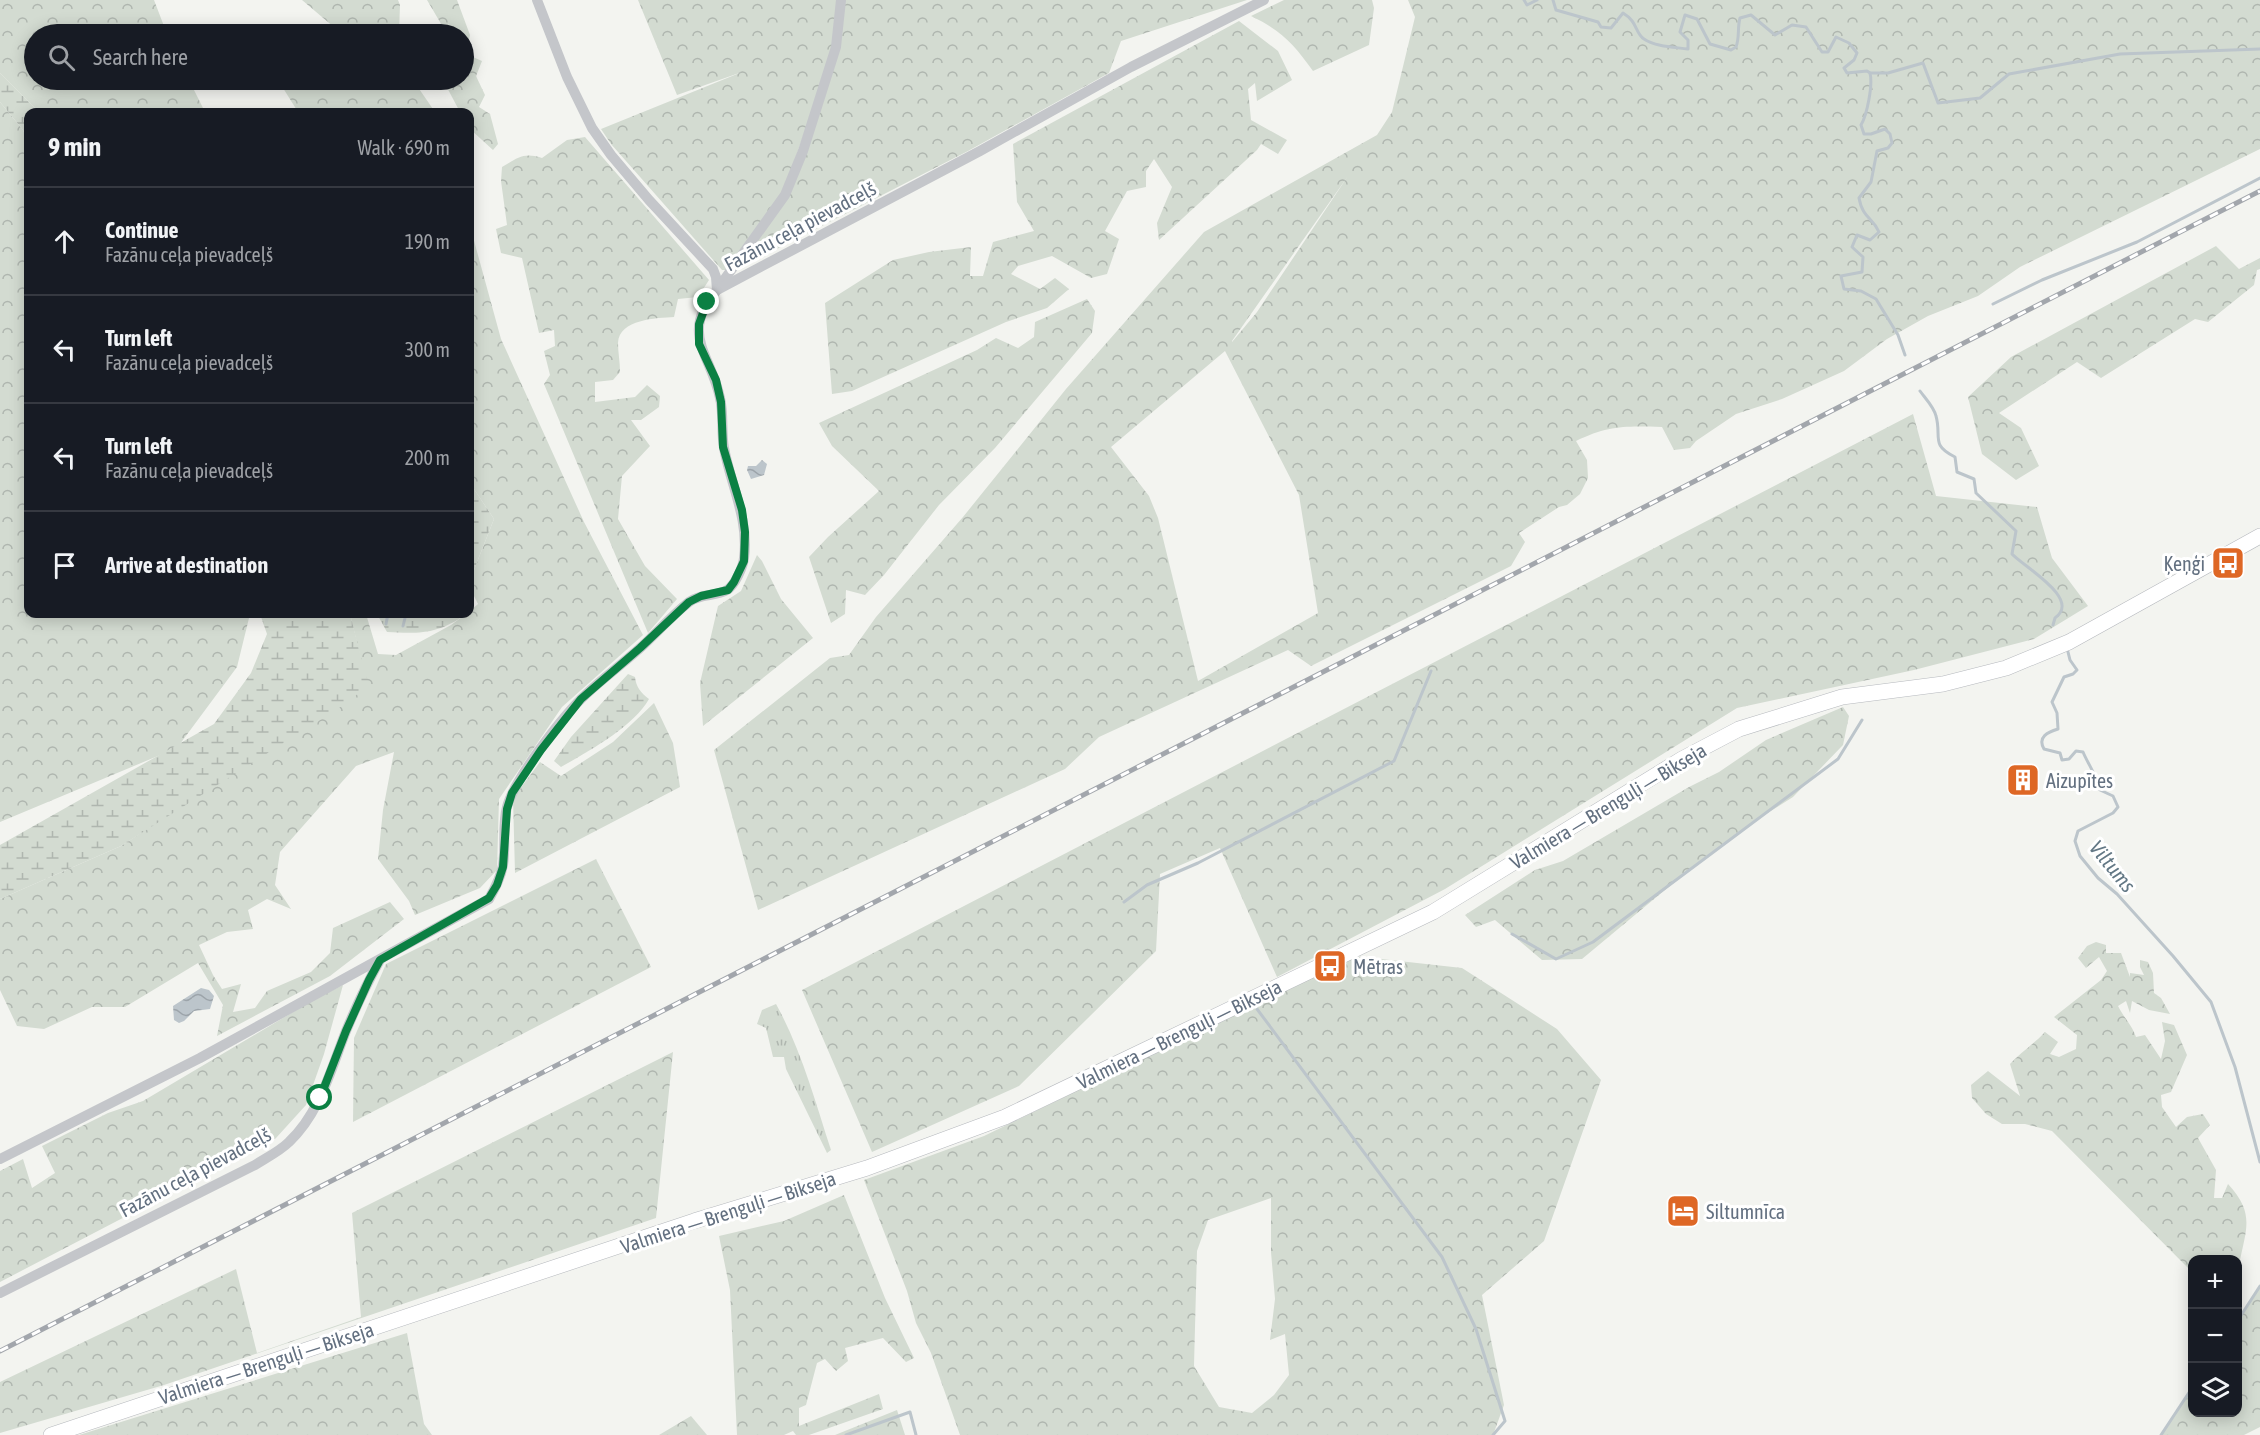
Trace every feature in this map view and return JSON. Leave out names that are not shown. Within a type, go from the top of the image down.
[{"type":"main road","name":"Valmiera — Brenguļi — Bikseja","points":[[51,1435],[694,1221],[867,1168],[1005,1117],[1433,912],[1682,759],[1738,729],[1842,697],[1943,684],[2006,668],[2069,642],[2260,536]]},
{"type":"street","points":[[537,0],[567,77],[592,128],[611,155],[649,200],[713,269],[717,290]]},
{"type":"street","points":[[717,290],[784,195],[803,151],[836,47],[841,0]]},
{"type":"street","name":"Fazānu ceļa pievadceļš","points":[[0,1293],[255,1165],[289,1142],[304,1124],[320,1098],[351,1020],[380,960],[489,898],[497,885],[503,867],[507,809],[512,793],[547,742],[581,699],[689,602],[701,596],[728,590],[734,582],[744,561],[745,532],[742,510],[723,447],[721,402],[716,380],[699,344],[701,315],[707,302],[717,290],[980,151],[1131,67],[1264,0]]},
{"type":"street","points":[[0,1159],[200,1058],[380,960]]},
{"type":"green space","points":[[0,0],[154,0],[163,24],[24,24],[24,90],[194,90],[203,108],[35,108],[0,73]]},
{"type":"green space","points":[[302,0],[398,0],[400,5],[399,24],[330,24]]},
{"type":"green space","points":[[427,0],[457,0],[466,24],[441,24]]},
{"type":"green space","points":[[638,0],[839,0],[831,57],[782,196],[729,270],[722,270],[611,144],[601,129],[742,72],[677,95]]},
{"type":"green space","points":[[845,0],[1247,0],[1121,41],[1109,73],[968,151],[740,268],[787,196]]},
{"type":"green space","points":[[1284,0],[1372,0],[1374,8],[1369,45],[1313,71],[1286,39],[1251,16]]},
{"type":"green space","points":[[1408,0],[2260,0],[2260,149],[2020,267],[1978,296],[1928,316],[1887,339],[1844,371],[1782,399],[1736,414],[1696,441],[1690,448],[1674,450],[1662,427],[1608,429],[1576,441],[1587,460],[1588,478],[1580,494],[1567,505],[1559,507],[1519,533],[1525,542],[1511,566],[1311,666],[1288,650],[1099,737],[1065,769],[758,910],[714,750],[830,658],[849,655],[876,617],[963,517],[1066,389],[1204,232],[1377,135],[1392,112],[1415,17]],"holes":[[[1348,176],[1257,312],[1232,342],[1232,341]],[[1225,351],[1299,495],[1318,613],[1198,681],[1158,518],[1149,496],[1111,447]]]},
{"type":"green space","points":[[1239,21],[1278,51],[1292,80],[1257,101],[1255,83],[1248,89],[1251,120],[1287,140],[1278,154],[1261,144],[1159,240],[1157,223],[1172,187],[1154,159],[1146,171],[1146,187],[1127,191],[1105,231],[1119,239],[1107,274],[1091,278],[1052,256],[1018,266],[1011,274],[1040,289],[1055,278],[1069,289],[1047,308],[1006,322],[852,391],[832,394],[825,303],[893,260],[929,252],[971,247],[970,276],[983,276],[993,242],[1034,231],[1017,202],[1013,144]]},
{"type":"green space","points":[[474,58],[482,61],[476,76],[485,95],[479,107],[490,114],[498,144],[493,150],[474,133],[474,108],[458,108],[448,90],[474,90]]},
{"type":"green space","points":[[0,73],[35,108],[24,108],[24,132],[23,130],[0,102]]},
{"type":"green space","points":[[284,90],[420,90],[432,108],[296,108]]},
{"type":"green space","points":[[0,102],[24,132],[24,618],[249,618],[237,667],[177,748],[0,822]]},
{"type":"green space","points":[[585,137],[709,280],[698,297],[678,299],[674,317],[640,321],[625,329],[618,343],[620,372],[613,380],[595,382],[595,402],[635,397],[647,385],[660,396],[659,407],[641,420],[631,420],[650,446],[622,476],[618,519],[645,566],[677,599],[648,633],[544,384],[550,375],[544,351],[555,346],[554,330],[539,333],[522,258],[501,253],[496,229],[507,225],[501,181],[502,167],[525,156],[542,158],[567,140]]},
{"type":"green space","points":[[474,241],[501,339],[584,522],[643,635],[562,707],[499,799],[497,870],[480,888],[415,915],[409,901],[378,859],[383,810],[394,752],[356,766],[280,852],[275,885],[291,909],[267,899],[248,910],[253,929],[227,932],[199,945],[222,989],[241,984],[233,1012],[255,1008],[267,991],[311,972],[330,953],[333,928],[390,902],[404,919],[330,976],[217,1036],[223,1005],[198,963],[125,1007],[92,1007],[44,1029],[17,1026],[0,990],[0,899],[121,846],[367,684],[351,618],[367,618],[378,654],[396,655],[461,618],[474,618],[474,608],[478,604],[474,596],[474,570],[494,519],[474,489]]},
{"type":"green space","points":[[2216,246],[2239,269],[2260,258],[2260,269],[2257,270],[2254,285],[2208,322],[2195,319],[2101,378],[2077,362],[1999,413],[2021,428],[2039,466],[2016,480],[1982,454],[1968,397],[2011,357]]},
{"type":"green space","points":[[1087,299],[1095,311],[1092,333],[995,448],[939,505],[884,575],[865,595],[846,590],[845,614],[831,623],[809,557],[879,491],[832,446],[819,423],[977,350],[996,338],[1018,348],[1034,337],[1035,322]]},
{"type":"green space","points":[[1913,414],[1936,496],[2037,507],[2052,558],[2088,606],[2034,639],[1914,670],[1737,708],[1445,889],[1277,977],[1220,848],[1160,874],[1156,951],[1019,1086],[872,1152],[802,990]]},
{"type":"green space","points":[[474,489],[494,519],[474,570]]},
{"type":"green space","points":[[757,555],[781,599],[813,638],[703,726],[700,683],[718,606],[741,591]]},
{"type":"green space","points":[[261,618],[351,618],[368,684],[350,701],[121,846],[0,899],[0,845],[214,724],[251,673],[267,634]]},
{"type":"green space","points":[[379,618],[460,618],[447,626],[428,631],[387,632]]},
{"type":"green space","points":[[628,674],[635,677],[639,690],[649,699],[642,709],[610,738],[561,767],[554,761],[571,737]]},
{"type":"green space","points":[[654,703],[673,743],[680,787],[515,873],[513,798],[540,762],[561,776],[613,742]]},
{"type":"green space","points":[[1843,707],[1849,716],[1843,745],[1793,797],[1701,860],[1582,959],[1542,960],[1495,920],[1476,927],[1465,915],[1535,870],[1563,861],[1689,787],[1719,772],[1766,740]]},
{"type":"green space","points":[[596,859],[651,967],[353,1122],[354,1038],[386,964]]},
{"type":"green space","points":[[2096,942],[2106,945],[2106,953],[2121,953],[2130,977],[2130,973],[2144,975],[2140,967],[2140,960],[2148,962],[2153,973],[2154,993],[2161,998],[2170,1014],[2149,1010],[2132,1001],[2130,1013],[2126,1001],[2118,1006],[2136,1037],[2145,1035],[2161,1059],[2165,1041],[2162,1022],[2174,1025],[2187,1055],[2171,1092],[2161,1095],[2162,1107],[2176,1127],[2187,1117],[2203,1114],[2210,1125],[2198,1138],[2216,1170],[2214,1198],[2222,1198],[2228,1184],[2242,1203],[2246,1229],[2241,1255],[2188,1255],[2188,1268],[2052,1131],[2025,1124],[2002,1124],[1986,1114],[1972,1098],[1971,1085],[1988,1071],[2020,1096],[2010,1064],[2045,1032],[2058,1042],[2050,1054],[2059,1057],[2076,1049],[2077,1035],[2054,1017],[2101,980],[2107,971],[2099,957],[2086,968],[2078,958],[2087,946]]},
{"type":"green space","points":[[1354,956],[1462,968],[1557,1029],[1601,1080],[1544,1241],[1482,1295],[1504,1405],[1493,1435],[960,1435],[864,1180],[984,1136]],"holes":[[[1271,1198],[1271,1252],[1275,1299],[1270,1340],[1285,1334],[1289,1375],[1274,1395],[1252,1413],[1219,1407],[1194,1366],[1197,1251],[1208,1220]]]},
{"type":"green space","points":[[343,985],[324,1054],[306,1105],[276,1138],[0,1282],[0,1171],[23,1159],[32,1188],[55,1173],[42,1146],[108,1113],[143,1101],[315,999]]},
{"type":"green space","points":[[776,1004],[807,1076],[831,1150],[827,1153],[786,1069],[784,1057],[773,1057],[766,1028],[757,1024],[762,1010]]},
{"type":"green space","points":[[673,1052],[656,1218],[164,1385],[0,1433],[0,1382],[236,1269],[257,1353],[361,1317],[352,1213]]},
{"type":"green space","points":[[844,1195],[885,1298],[914,1358],[906,1362],[883,1338],[845,1348],[848,1361],[836,1371],[825,1359],[817,1363],[806,1405],[799,1408],[799,1426],[879,1394],[883,1409],[809,1435],[796,1435],[793,1431],[784,1435],[737,1435],[730,1290],[719,1236],[784,1221]]},
{"type":"green space","points":[[2260,1286],[2260,1427],[2244,1435],[2161,1435],[2188,1394],[2188,1417],[2242,1417],[2242,1314]]},
{"type":"green space","points":[[407,1333],[424,1424],[432,1435],[79,1435]]},
{"type":"green space","points":[[897,1410],[905,1435],[835,1435]]},
{"type":"green space","points":[[691,1416],[707,1435],[659,1435]]},
{"type":"water","points":[[762,460],[767,464],[764,475],[751,479],[747,470],[748,466],[756,466]]},
{"type":"water","points":[[201,988],[209,990],[214,996],[210,1009],[194,1011],[179,1023],[174,1020],[173,1006]]},
{"type":"waterway","name":"Viltums","points":[[1524,0],[1527,5],[1537,0]]},
{"type":"waterway","name":"Viltums","points":[[1553,0],[1556,10],[1598,22],[1601,27],[1611,28],[1623,13],[1628,16],[1644,39],[1665,46],[1688,49],[1688,40],[1680,32],[1685,15],[1697,19],[1710,44],[1731,50],[1736,47],[1740,18],[1751,15],[1775,35],[1792,25],[1806,27],[1822,52],[1828,52],[1836,37],[1849,43],[1857,53],[1854,60],[1844,68],[1847,73],[1867,71],[1870,73],[1869,100],[1861,125],[1864,134],[1885,129],[1890,134],[1892,143],[1888,148],[1877,151],[1871,182],[1859,198],[1865,214],[1879,232],[1870,240],[1857,235],[1852,247],[1863,257],[1862,272],[1841,276],[1844,289],[1861,291],[1876,299],[1898,335],[1905,355]]},
{"type":"waterway","points":[[1870,73],[1888,73],[1923,63],[1938,103],[1980,98],[2009,74],[2120,54],[2260,49]]},
{"type":"waterway","points":[[1993,304],[2042,280],[2137,242],[2260,178]]},
{"type":"waterway","name":"Viltums","points":[[1920,391],[1935,413],[1938,423],[1938,440],[1942,448],[1955,457],[1957,472],[1974,479],[1976,493],[2016,531],[2012,554],[2056,593],[2061,602],[2061,610],[2053,625]]},
{"type":"waterway","points":[[386,624],[387,618]]},
{"type":"waterway","points":[[403,626],[405,618]]},
{"type":"waterway","name":"Viltums","points":[[2068,652],[2077,670],[2064,677],[2052,702],[2057,713],[2058,729],[2045,736],[2042,745],[2044,749],[2060,753],[2062,760],[2069,759],[2076,751],[2083,752],[2100,790],[2113,796],[2118,807],[2113,813],[2078,831],[2075,841],[2080,856],[2098,878],[2117,894],[2173,956],[2211,1002],[2235,1067],[2260,1162]]},
{"type":"waterway","points":[[1124,902],[1147,885],[1198,863],[1394,761],[1431,671]]},
{"type":"waterway","points":[[1512,934],[1556,959],[1593,942],[1838,759],[1862,720]]},
{"type":"waterway","points":[[1257,1009],[1442,1257],[1476,1329],[1505,1421],[1493,1435]]},
{"type":"waterway","points":[[2242,1314],[2260,1286]]},
{"type":"waterway","points":[[2161,1435],[2188,1394]]},
{"type":"waterway","points":[[846,1435],[910,1412],[916,1435]]},
{"type":"railway","points":[[0,1351],[2260,191]]},
{"type":"place","name":"Ķeņģi","points":[[2228,563]]},
{"type":"place","name":"Aizupītes","points":[[2023,780]]},
{"type":"place","name":"Mētras","points":[[1330,966]]},
{"type":"place","name":"Siltumnīca","points":[[1683,1211]]},
{"type":"route","points":[[320,1098],[346,1031],[380,960],[489,898],[497,885],[503,867],[507,809],[512,793],[541,750],[581,699],[689,602],[701,596],[728,590],[734,582],[744,561],[745,532],[742,510],[723,447],[721,402],[716,380],[699,344],[699,324],[707,302]]}]
